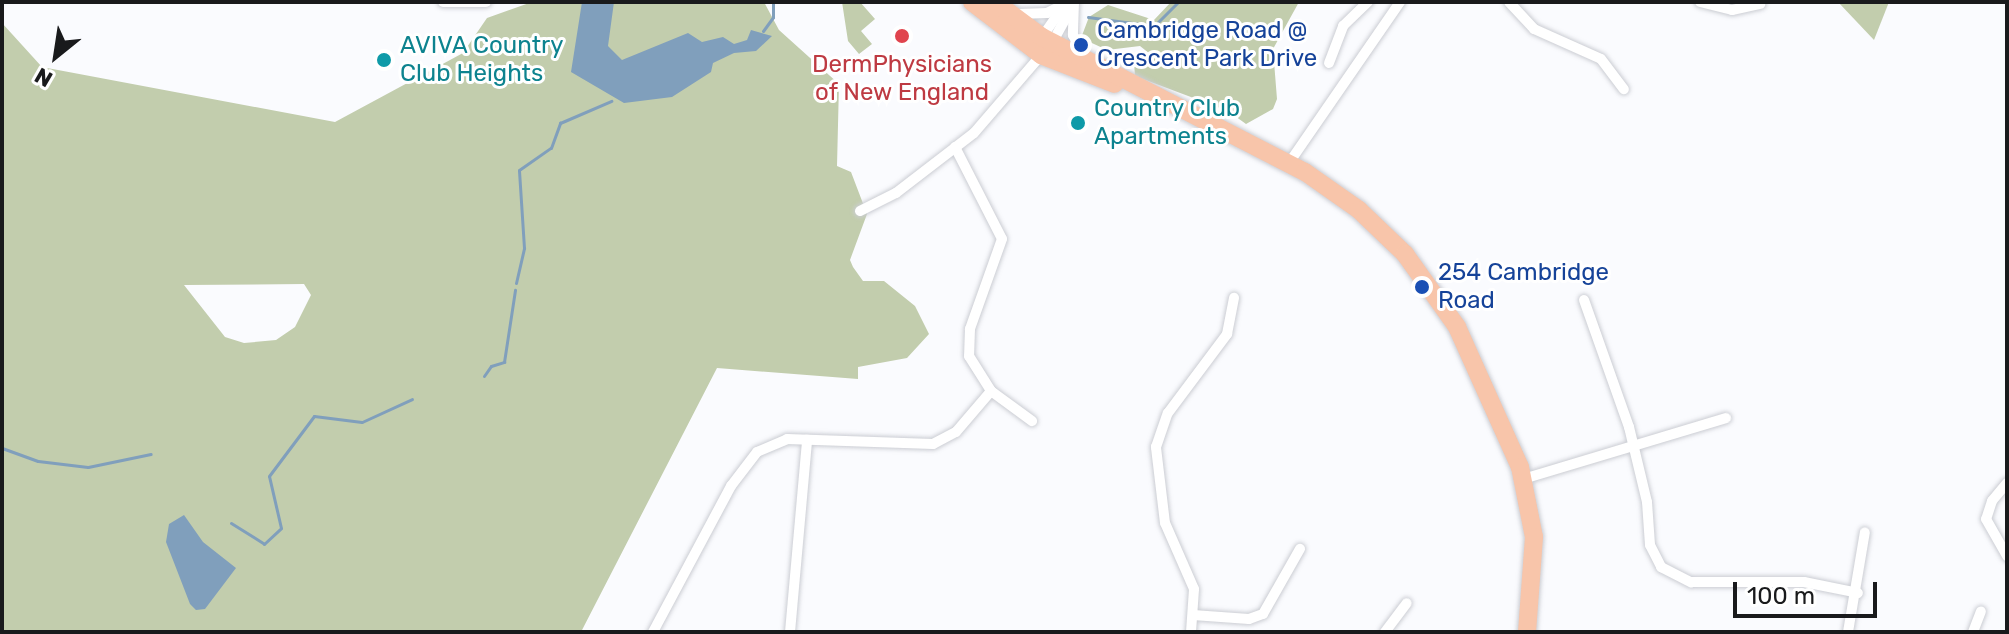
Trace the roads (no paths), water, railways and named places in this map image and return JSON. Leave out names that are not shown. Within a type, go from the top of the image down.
[{"type":"highway","points":[[972,2],[1045,45],[1160,97]]},
{"type":"highway","points":[[996,2],[1045,45],[1090,62],[1289,163],[1359,210],[1429,285],[1476,365],[1523,479],[1535,556],[1527,632]]},
{"type":"street","points":[[443,2],[486,2]]},
{"type":"street","points":[[996,2],[1024,16],[1070,3]]},
{"type":"street","points":[[1329,63],[1343,26],[1368,2]]},
{"type":"street","points":[[1289,163],[1400,2]]},
{"type":"street","points":[[1509,2],[1534,29],[1601,59],[1624,89]]},
{"type":"street","points":[[1700,2],[1732,10],[1760,4]]},
{"type":"street","points":[[860,211],[896,193],[1001,106],[1045,45],[1070,3]]},
{"type":"street","points":[[1070,3],[1074,41],[1090,62]]},
{"type":"street","points":[[955,147],[1001,236],[968,340],[973,366],[991,391],[1032,421]]},
{"type":"street","points":[[1191,632],[1192,581],[1163,513],[1156,447],[1174,402],[1227,334],[1234,298]]},
{"type":"street","points":[[1584,300],[1634,448],[1651,550],[1672,576],[1696,583],[1804,582],[1858,593]]},
{"type":"street","points":[[653,632],[742,467],[768,445],[807,440],[933,444],[956,432],[991,391]]},
{"type":"street","points":[[1523,479],[1726,418]]},
{"type":"street","points":[[790,632],[807,440]]},
{"type":"street","points":[[2007,483],[1986,514],[1991,535],[2007,556]]},
{"type":"street","points":[[1848,632],[1858,593],[1865,532]]},
{"type":"street","points":[[1193,615],[1249,619],[1263,614],[1300,549]]},
{"type":"street","points":[[1385,632],[1407,603]]},
{"type":"street","points":[[1973,632],[1981,611]]},
{"type":"water","points":[[582,2],[614,2],[608,46],[622,60],[688,33],[702,42],[723,37],[734,44],[747,40],[751,30],[772,36],[756,51],[734,53],[713,63],[711,72],[672,97],[624,103],[571,72]]},
{"type":"water","points":[[184,515],[203,542],[236,568],[205,609],[196,610],[190,604],[166,542],[169,524]]},
{"type":"waterway","points":[[763,31],[773,17],[773,2]]},
{"type":"waterway","points":[[1088,17],[1154,26],[1178,2]]},
{"type":"waterway","points":[[516,283],[524,248],[519,170],[551,148],[560,123],[611,101]]},
{"type":"waterway","points":[[484,376],[491,366],[504,362],[515,290]]},
{"type":"waterway","points":[[231,523],[264,544],[281,528],[269,476],[314,416],[362,422],[412,399]]},
{"type":"waterway","points":[[2,448],[38,461],[88,467],[151,454]]},
{"type":"place","name":"DermPhysicians of New England","points":[[902,36]]},
{"type":"place","name":"Cambridge Road @ Crescent Park Drive","points":[[1081,45]]},
{"type":"place","name":"AVIVA Country Club Heights","points":[[384,60]]},
{"type":"place","name":"Country Club Apartments","points":[[1078,123]]},
{"type":"place","name":"254 Cambridge Road","points":[[1422,287]]}]
